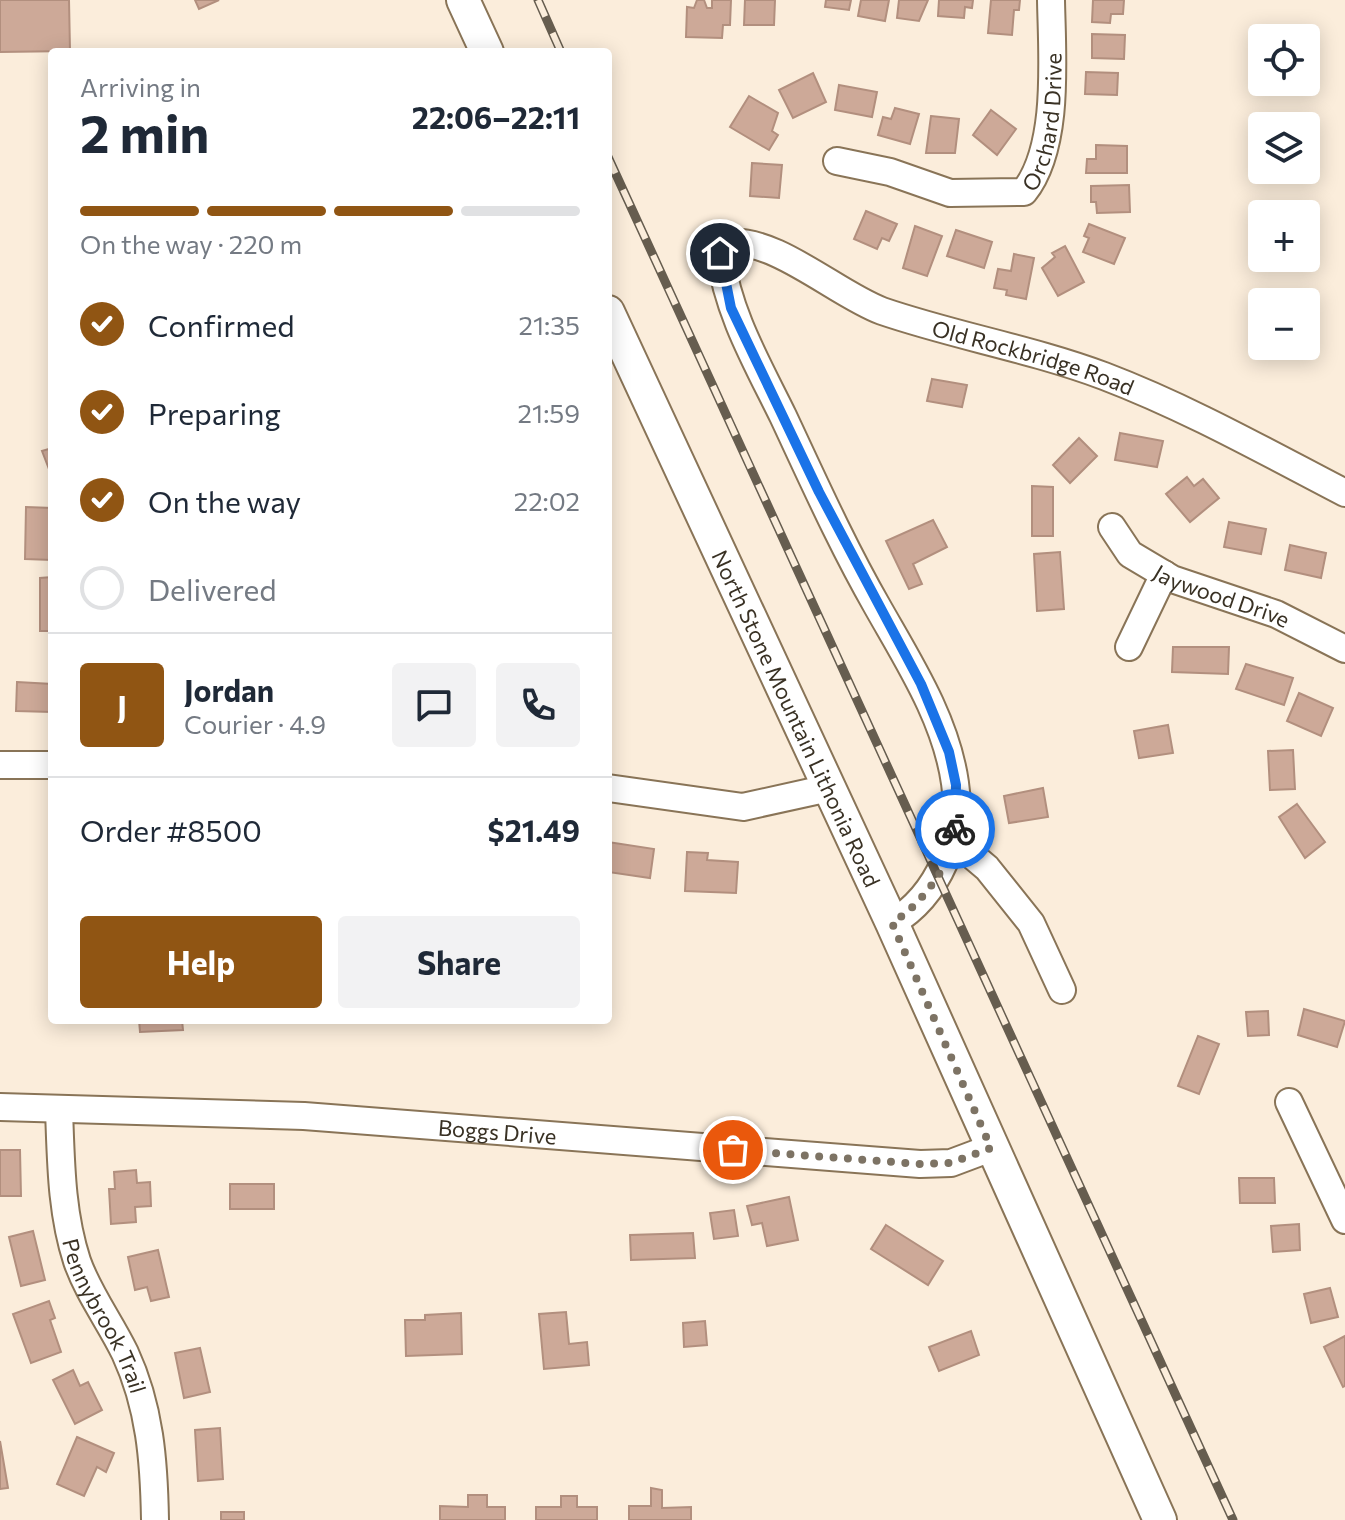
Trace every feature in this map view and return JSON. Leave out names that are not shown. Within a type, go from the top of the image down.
[{"type":"main road","points":[[463,0],[485,48]]},
{"type":"main road","name":"North Stone Mountain Lithonia Road","points":[[612,321],[892,923],[1160,1520]]},
{"type":"street","name":"Orchard Drive","points":[[837,161],[890,172],[950,193],[1024,192],[1037,175],[1047,144],[1051,0]]},
{"type":"street","name":"Old Rockbridge Road","points":[[955,841],[956,785],[949,752],[921,684],[819,492],[731,308],[720,253],[728,243],[741,242],[762,248],[880,310],[1006,344],[1105,377],[1217,426],[1345,493]]},
{"type":"street","name":"Jaywood Drive","points":[[1112,527],[1130,554],[1164,574],[1276,614],[1345,649]]},
{"type":"street","points":[[1129,647],[1164,574]]},
{"type":"street","points":[[0,765],[48,765]]},
{"type":"street","points":[[612,789],[743,807],[829,788]]},
{"type":"street","points":[[892,923],[907,914],[938,874],[955,841],[987,868],[1031,923],[1062,990]]},
{"type":"street","points":[[1289,1102],[1345,1220]]},
{"type":"street","name":"Boggs Drive","points":[[0,1107],[304,1116],[920,1164],[951,1163],[991,1148]]},
{"type":"street","name":"Pennybrook Trail","points":[[59,1110],[66,1225],[78,1265],[125,1354],[141,1395],[152,1438],[155,1520]]},
{"type":"building","points":[[0,0],[69,0],[70,48],[0,52]]},
{"type":"building","points":[[195,0],[219,0],[199,9]]},
{"type":"building","points":[[697,0],[704,0],[707,8],[712,8],[712,0],[731,0],[730,25],[723,25],[722,38],[686,37],[687,7],[694,8]]},
{"type":"building","points":[[745,0],[775,0],[774,25],[744,25]]},
{"type":"building","points":[[826,0],[851,0],[849,10],[825,7]]},
{"type":"building","points":[[861,0],[889,0],[885,21],[858,16]]},
{"type":"building","points":[[899,0],[928,0],[919,21],[897,18]]},
{"type":"building","points":[[939,0],[973,0],[972,8],[965,7],[964,18],[938,16]]},
{"type":"building","points":[[991,0],[1020,0],[1019,10],[1014,10],[1012,35],[988,33]]},
{"type":"building","points":[[1093,0],[1124,0],[1123,14],[1111,14],[1110,23],[1092,22]]},
{"type":"building","points":[[1092,34],[1125,35],[1124,59],[1092,58]]},
{"type":"building","points":[[1086,72],[1118,73],[1117,95],[1085,94]]},
{"type":"building","points":[[813,73],[826,102],[793,118],[779,90]]},
{"type":"building","points":[[839,85],[877,92],[872,117],[835,110]]},
{"type":"building","points":[[749,96],[778,113],[772,131],[778,135],[769,150],[730,127]]},
{"type":"building","points":[[895,108],[919,114],[910,144],[878,135],[883,117],[891,119]]},
{"type":"building","points":[[991,110],[1016,129],[997,155],[973,135]]},
{"type":"building","points":[[931,116],[959,119],[955,153],[926,153]]},
{"type":"building","points":[[1096,145],[1127,146],[1127,173],[1086,173],[1087,159],[1096,159]]},
{"type":"building","points":[[752,163],[782,165],[779,198],[750,196]]},
{"type":"building","points":[[1129,185],[1130,212],[1097,213],[1096,202],[1091,202],[1091,186]]},
{"type":"building","points":[[866,211],[897,224],[889,241],[882,238],[877,249],[854,239]]},
{"type":"building","points":[[1089,224],[1125,238],[1114,264],[1083,252],[1089,238],[1084,236]]},
{"type":"building","points":[[915,226],[942,236],[927,276],[903,268]]},
{"type":"building","points":[[956,230],[992,242],[984,268],[947,256]]},
{"type":"building","points":[[1065,246],[1084,282],[1058,296],[1042,268],[1055,257],[1052,253]]},
{"type":"building","points":[[1014,254],[1034,258],[1026,299],[1006,295],[1007,290],[994,288],[998,269],[1011,271]]},
{"type":"building","points":[[932,379],[967,385],[962,407],[927,401]]},
{"type":"building","points":[[1120,433],[1163,441],[1157,467],[1115,460]]},
{"type":"building","points":[[1079,438],[1097,456],[1070,483],[1053,465]]},
{"type":"building","points":[[48,449],[48,467],[42,451]]},
{"type":"building","points":[[1187,477],[1194,486],[1203,479],[1219,498],[1190,522],[1166,494]]},
{"type":"building","points":[[1032,486],[1053,487],[1053,536],[1032,536]]},
{"type":"building","points":[[26,507],[48,508],[48,560],[25,559]]},
{"type":"building","points":[[933,520],[947,547],[913,564],[922,584],[909,589],[886,541]]},
{"type":"building","points":[[1229,522],[1266,529],[1261,554],[1224,547]]},
{"type":"building","points":[[1290,545],[1326,553],[1321,578],[1285,570]]},
{"type":"building","points":[[1060,552],[1064,609],[1037,611],[1034,554]]},
{"type":"building","points":[[48,577],[48,631],[40,631],[40,578]]},
{"type":"building","points":[[1173,647],[1229,647],[1228,674],[1172,672]]},
{"type":"building","points":[[1246,664],[1293,678],[1284,705],[1236,689]]},
{"type":"building","points":[[17,682],[48,684],[48,712],[16,711]]},
{"type":"building","points":[[1299,693],[1333,708],[1321,736],[1287,721]]},
{"type":"building","points":[[1168,725],[1173,753],[1139,758],[1134,731]]},
{"type":"building","points":[[1293,750],[1295,789],[1270,790],[1268,751]]},
{"type":"building","points":[[1043,788],[1048,817],[1009,823],[1004,796]]},
{"type":"building","points":[[1297,804],[1325,842],[1305,858],[1279,817]]},
{"type":"building","points":[[612,843],[654,849],[650,878],[612,873]]},
{"type":"building","points":[[687,852],[708,853],[707,860],[738,862],[736,893],[685,891]]},
{"type":"building","points":[[1304,1009],[1345,1021],[1337,1047],[1298,1035]]},
{"type":"building","points":[[1268,1011],[1269,1035],[1248,1036],[1246,1012]]},
{"type":"building","points":[[139,1024],[182,1024],[183,1030],[140,1032]]},
{"type":"building","points":[[1198,1036],[1219,1044],[1199,1094],[1178,1086]]},
{"type":"building","points":[[0,1150],[20,1150],[21,1196],[0,1196]]},
{"type":"building","points":[[136,1170],[137,1183],[150,1182],[151,1206],[135,1207],[136,1222],[111,1224],[109,1189],[115,1189],[114,1172]]},
{"type":"building","points":[[1239,1178],[1274,1178],[1275,1203],[1240,1203]]},
{"type":"building","points":[[230,1184],[274,1184],[274,1209],[230,1209]]},
{"type":"building","points":[[789,1197],[798,1240],[767,1246],[762,1223],[752,1225],[747,1206]]},
{"type":"building","points":[[734,1210],[738,1236],[714,1239],[710,1213]]},
{"type":"building","points":[[1299,1224],[1300,1250],[1273,1252],[1271,1226]]},
{"type":"building","points":[[886,1225],[943,1261],[928,1285],[871,1249]]},
{"type":"building","points":[[33,1231],[45,1280],[21,1286],[9,1237]]},
{"type":"building","points":[[693,1233],[695,1258],[631,1260],[630,1235]]},
{"type":"building","points":[[158,1250],[169,1297],[151,1301],[147,1287],[135,1290],[128,1257]]},
{"type":"building","points":[[1330,1288],[1338,1317],[1311,1323],[1304,1294]]},
{"type":"building","points":[[49,1301],[55,1318],[50,1320],[61,1352],[31,1363],[13,1314]]},
{"type":"building","points":[[566,1312],[569,1344],[587,1342],[589,1365],[544,1369],[539,1314]]},
{"type":"building","points":[[461,1313],[462,1354],[406,1356],[405,1320],[425,1320],[425,1315]]},
{"type":"building","points":[[705,1321],[707,1345],[684,1347],[683,1323]]},
{"type":"building","points":[[971,1331],[979,1355],[939,1371],[929,1347]]},
{"type":"building","points":[[1345,1336],[1345,1386],[1343,1387],[1324,1347]]},
{"type":"building","points":[[200,1348],[210,1392],[184,1398],[175,1353]]},
{"type":"building","points":[[73,1370],[80,1386],[88,1382],[102,1410],[75,1424],[53,1380]]},
{"type":"building","points":[[220,1428],[223,1479],[198,1481],[195,1430]]},
{"type":"building","points":[[77,1437],[114,1453],[106,1472],[97,1467],[84,1496],[57,1484]]},
{"type":"building","points":[[0,1441],[8,1488],[0,1489]]},
{"type":"building","points":[[651,1488],[662,1490],[662,1508],[691,1507],[691,1520],[629,1520],[629,1506],[651,1506]]},
{"type":"building","points":[[468,1495],[487,1495],[487,1507],[505,1507],[505,1520],[440,1520],[440,1506],[468,1507]]},
{"type":"building","points":[[561,1496],[577,1496],[577,1507],[597,1507],[597,1520],[536,1520],[536,1507],[561,1507]]},
{"type":"building","points":[[221,1512],[244,1512],[244,1520],[221,1520]]},
{"type":"railway","points":[[538,0],[559,48]]},
{"type":"railway","points":[[612,166],[1233,1520]]},
{"type":"way so far","points":[[733,1150],[920,1164],[951,1163],[991,1148],[892,923],[907,914],[938,874],[955,841],[955,829]]},
{"type":"route","points":[[720,253],[731,308],[874,601],[921,684],[949,752],[956,785],[955,829]]}]
